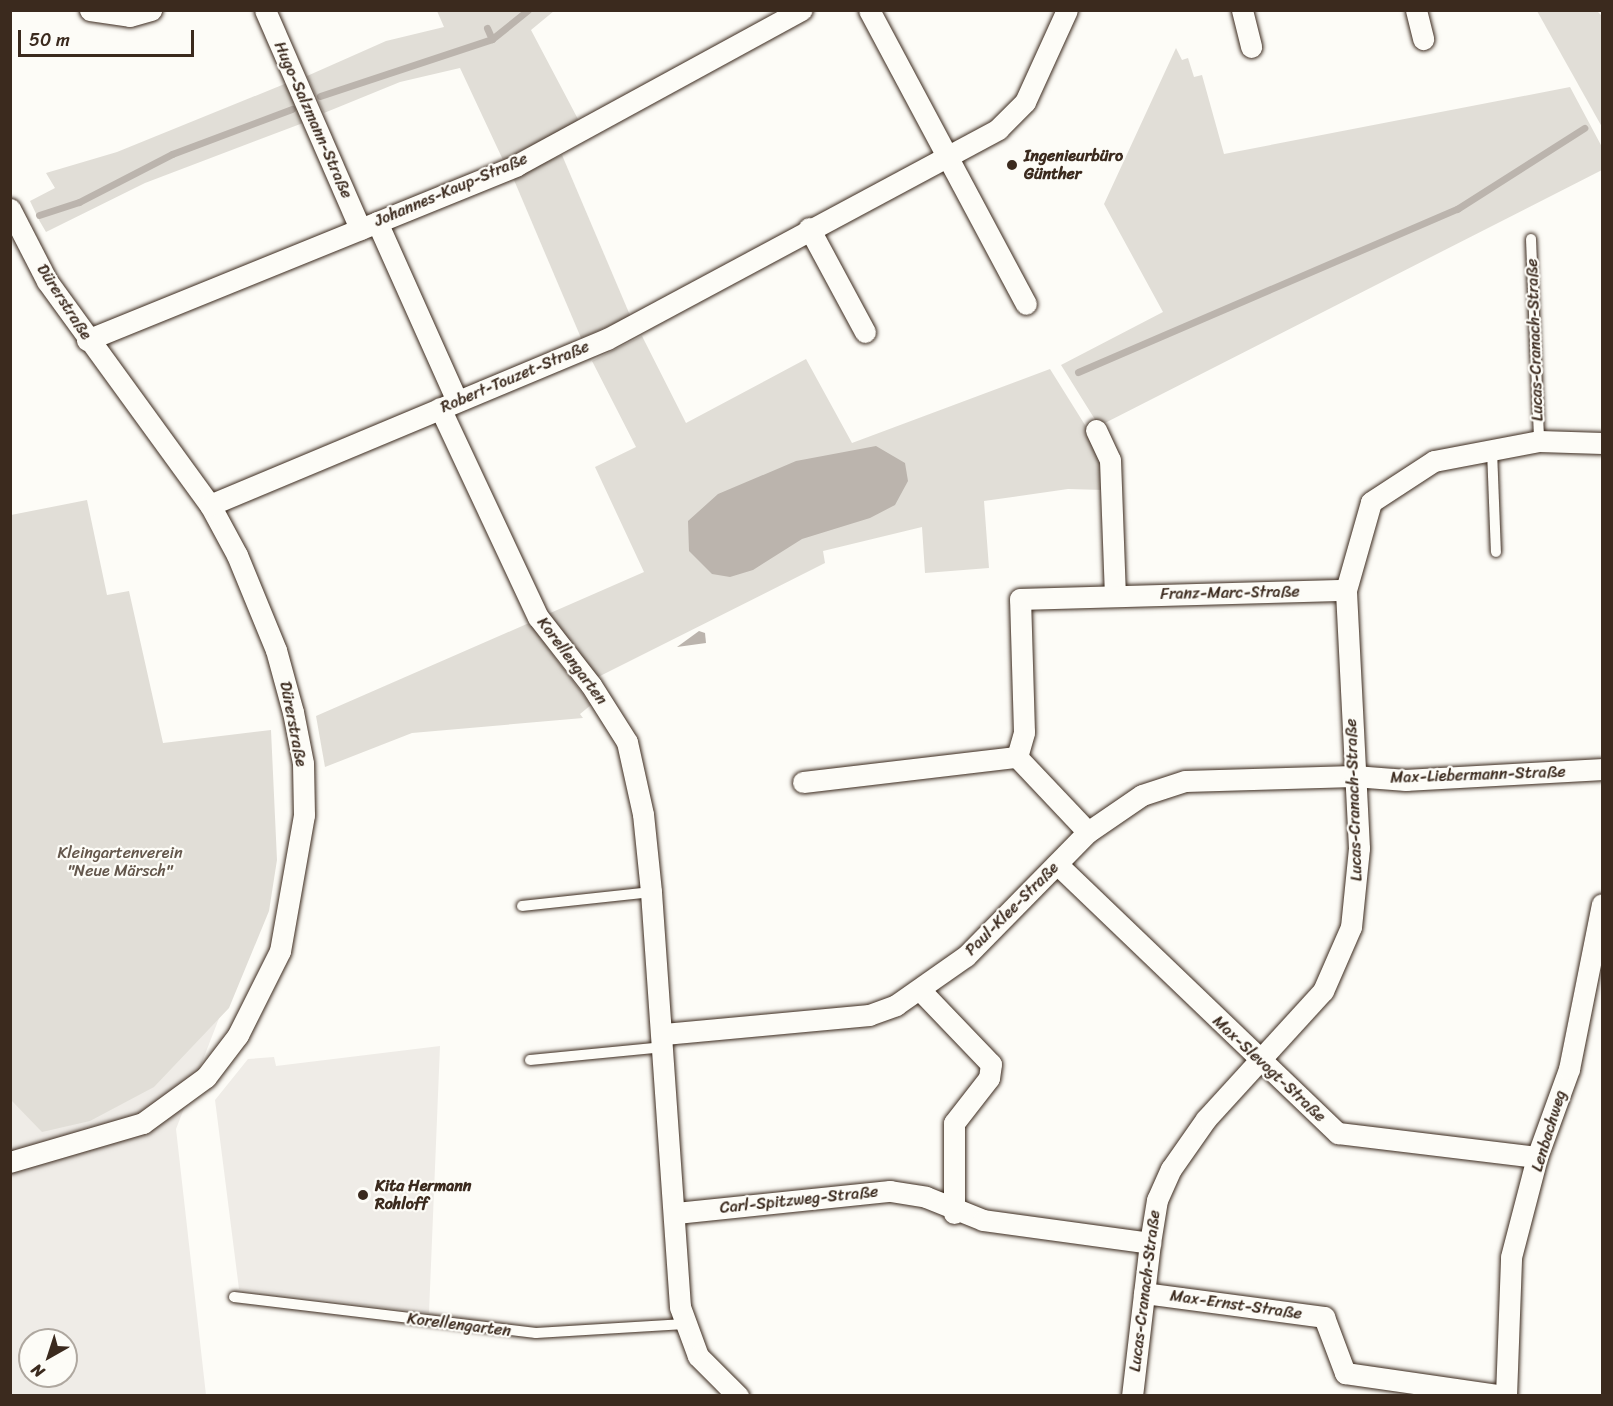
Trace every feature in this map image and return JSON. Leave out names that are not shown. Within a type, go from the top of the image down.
[{"type":"street","points":[[90,10],[130,16],[151,10]]},
{"type":"street","name":"Hugo-Salzmann-Straße","points":[[265,10],[369,226],[448,404]]},
{"type":"street","name":"Johannes-Kaup-Straße","points":[[87,340],[517,165],[801,10]]},
{"type":"street","points":[[869,10],[949,155],[1026,304]]},
{"type":"street","name":"Robert-Touzet-Straße","points":[[210,505],[607,339],[1014,119],[1067,10]]},
{"type":"street","points":[[1242,10],[1251,47]]},
{"type":"street","points":[[1416,10],[1423,39]]},
{"type":"street","name":"Dürerstraße","points":[[10,210],[17,234],[87,340],[210,505],[276,650],[303,763],[304,815],[295,887],[280,951],[238,1035],[206,1077],[171,1106],[143,1123],[87,1143],[10,1162]]},
{"type":"street","points":[[809,228],[865,332]]},
{"type":"street","name":"Korellengarten","points":[[448,404],[538,617],[591,685],[627,742],[642,805],[651,892],[685,1324],[699,1356],[738,1395]]},
{"type":"street","points":[[1096,430],[1110,460],[1114,596]]},
{"type":"street","name":"Lucas-Cranach-Straße","points":[[1132,1395],[1157,1200],[1186,1143],[1323,991],[1342,955],[1358,885],[1346,590],[1371,502],[1434,462],[1539,441],[1602,443]]},
{"type":"street","name":"Franz-Marc-Straße","points":[[1017,757],[1024,732],[1020,599],[1346,590]]},
{"type":"street","points":[[803,782],[1017,757],[1088,832]]},
{"type":"street","name":"Max-Liebermann-Straße","points":[[1354,776],[1406,780],[1602,769]]},
{"type":"street","name":"Paul-Klee-Straße","points":[[664,1040],[869,1015],[921,992],[966,956],[1088,832],[1142,795],[1185,781],[1354,776]]},
{"type":"street","name":"Max-Slevogt-Straße","points":[[1057,864],[1259,1061],[1338,1133],[1537,1157]]},
{"type":"street","name":"Lenbachweg","points":[[1505,1395],[1511,1257],[1537,1157],[1569,1069],[1602,904]]},
{"type":"street","points":[[921,992],[991,1064],[989,1078],[954,1123],[954,1213]]},
{"type":"street","name":"Carl-Spitzweg-Straße","points":[[676,1213],[890,1191],[926,1197],[954,1213],[1150,1242]]},
{"type":"street","name":"Max-Ernst-Straße","points":[[1144,1293],[1323,1317],[1345,1373],[1505,1395]]},
{"type":"lane","name":"Lucas-Cranach-Straße","points":[[1532,239],[1539,441]]},
{"type":"lane","points":[[1492,450],[1496,552]]},
{"type":"lane","points":[[522,906],[651,892]]},
{"type":"lane","points":[[530,1060],[664,1040]]},
{"type":"lane","name":"Korellengarten","points":[[234,1297],[536,1333],[685,1324]]},
{"type":"shaded area","points":[[876,446],[905,463],[908,481],[895,505],[870,518],[802,539],[753,570],[730,577],[712,574],[689,551],[688,521],[718,494],[796,461]]},
{"type":"shaded area","points":[[699,631],[705,633],[706,643],[677,647]]},
{"type":"shaded area","points":[[244,954],[176,1129],[206,1395],[11,1396],[11,996]]},
{"type":"shaded area","points":[[440,1046],[429,1313],[239,1289],[215,1100],[248,1059],[274,1057],[276,1066]]},
{"type":"green space","points":[[437,11],[554,11],[531,30],[579,121],[503,160],[460,68],[400,82],[324,113],[307,76],[386,41],[444,27]]},
{"type":"green space","points":[[1537,11],[1597,11],[1602,16],[1602,127]]},
{"type":"green space","points":[[1176,48],[1182,60],[1188,58],[1194,77],[1202,75],[1224,154],[1570,87],[1602,147],[1602,170],[1099,426],[1061,365],[1163,312],[1104,204]]},
{"type":"green space","points":[[287,83],[303,123],[145,183],[46,232],[30,201],[55,188],[46,173],[117,152]]},
{"type":"green space","points":[[562,155],[631,317],[581,338],[512,176]]},
{"type":"green space","points":[[642,336],[686,423],[806,359],[852,443],[1050,369],[1090,433],[1103,467],[1103,490],[1068,489],[984,501],[989,568],[925,573],[922,527],[823,551],[825,563],[598,677],[548,614],[644,572],[595,467],[636,447],[592,361]]},
{"type":"green space","name":"Kleingartenverein \"Neue Märsch\"","points":[[87,500],[107,595],[129,591],[163,743],[271,730],[277,860],[269,911],[229,1008],[154,1087],[90,1121],[42,1132],[11,1100],[11,515]]},
{"type":"green space","points":[[529,623],[591,705],[580,714],[583,718],[412,733],[325,767],[316,716]]},
{"type":"waterway","points":[[320,96],[492,39],[528,10]]},
{"type":"waterway","points":[[487,28],[492,39]]},
{"type":"waterway","points":[[39,215],[79,202],[172,154],[292,109]]},
{"type":"waterway","points":[[1078,372],[1457,209],[1584,128]]},
{"type":"place","name":"Ingenieurbüro Günther","points":[[1012,165]]},
{"type":"place","name":"Kita Hermann Rohloff","points":[[363,1195]]}]
